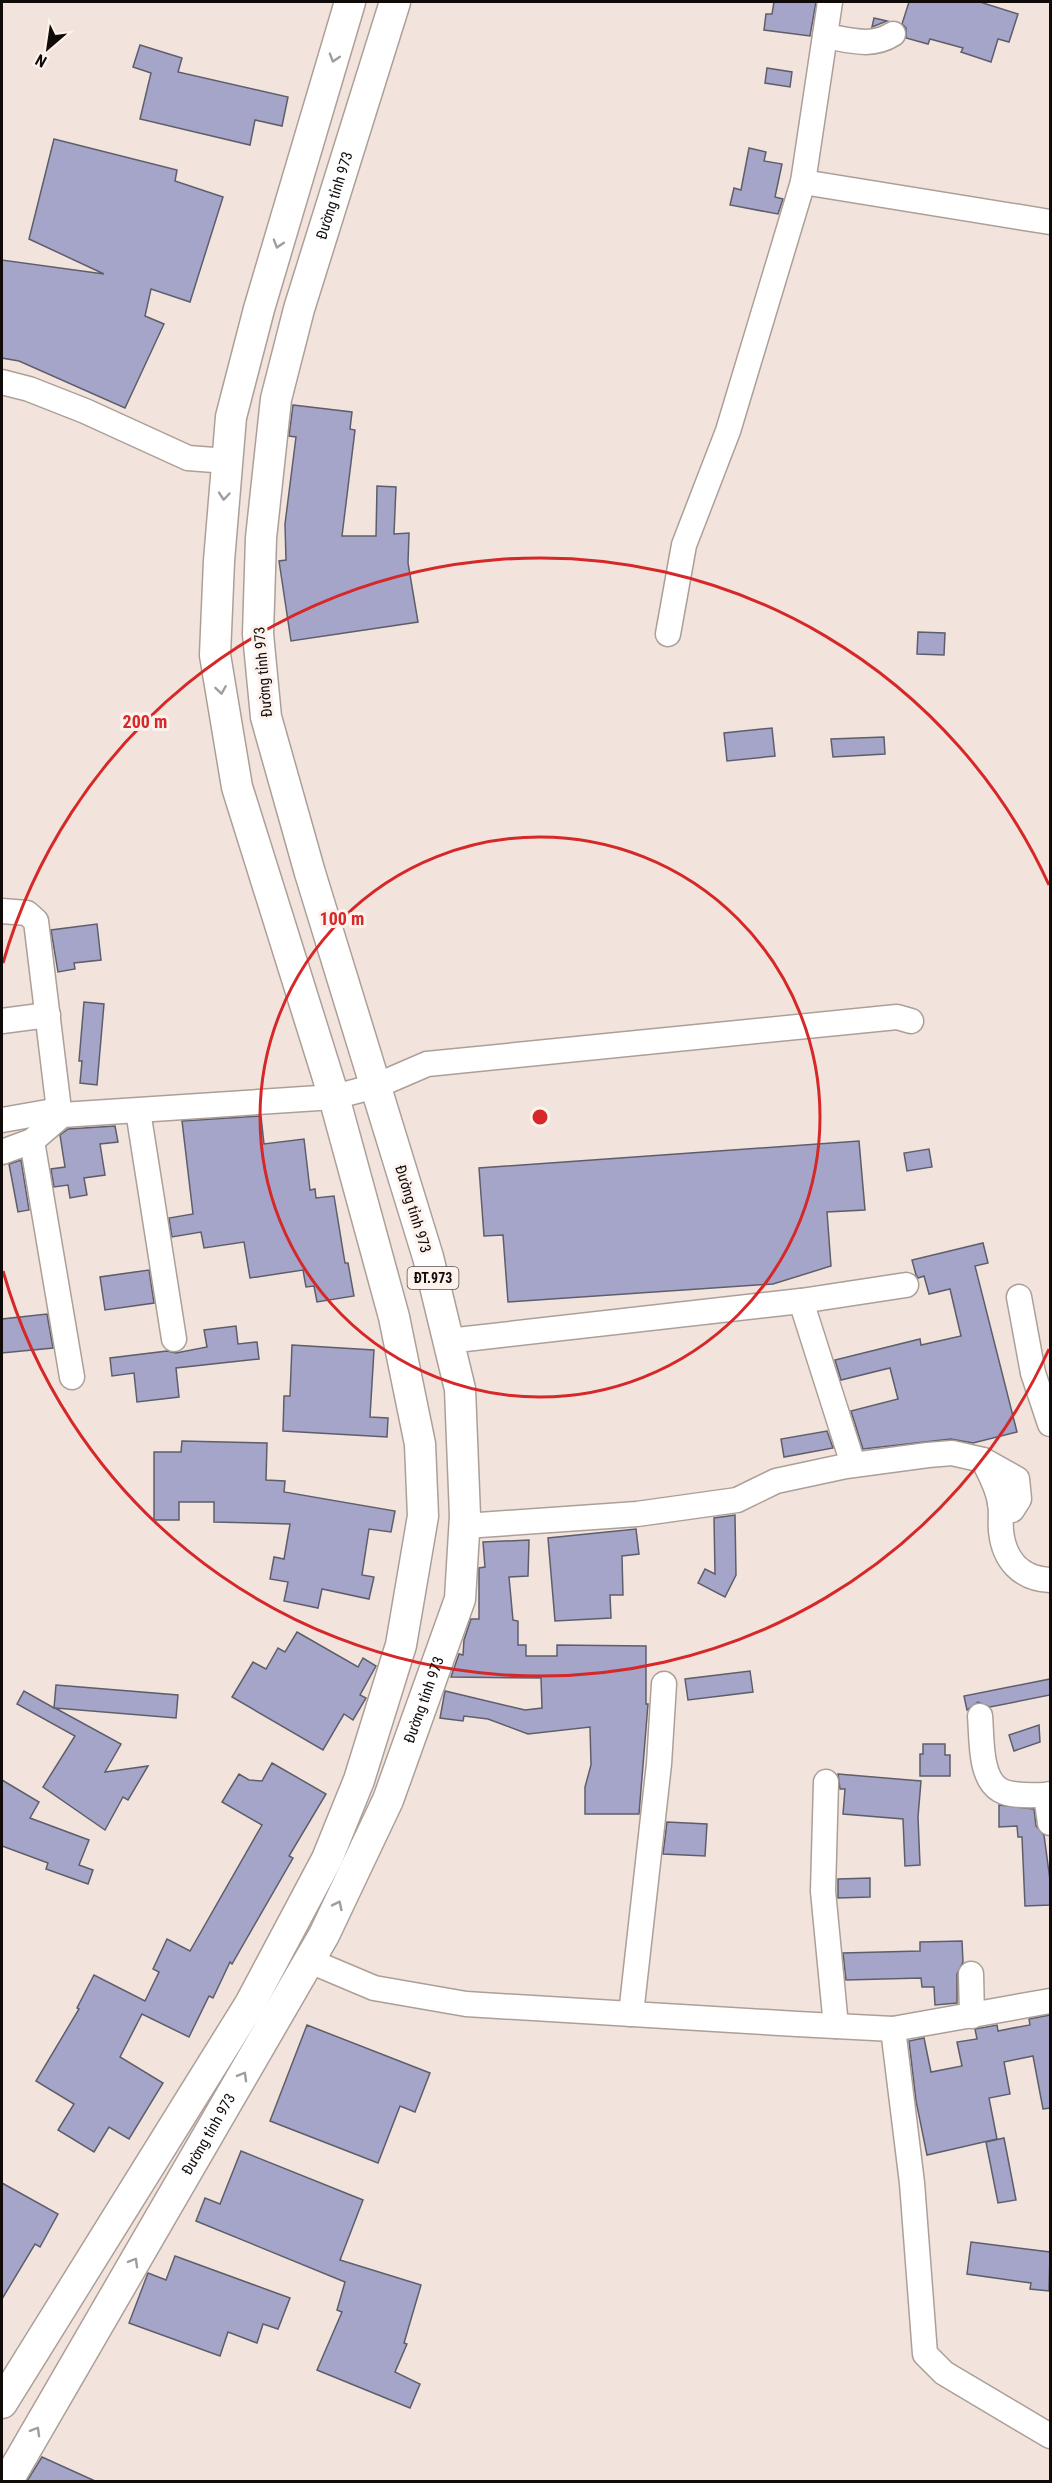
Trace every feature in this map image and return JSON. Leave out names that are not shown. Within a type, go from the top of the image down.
[{"type":"main road","name":"ĐT.973","points":[[2,2403],[250,2004],[327,1859],[359,1780],[401,1645],[423,1516],[420,1444],[394,1317],[334,1097],[237,787],[215,655],[219,561],[231,417],[259,309],[350,2]]},
{"type":"main road","name":"Đường tỉnh 973","points":[[7,2481],[324,1935],[388,1800],[460,1599],[465,1527],[460,1389],[428,1257],[310,873],[266,717],[258,634],[261,538],[276,399],[299,309],[395,2]]},
{"type":"main road","points":[[296,1919],[324,1935]]},
{"type":"street","points":[[668,634],[684,545],[728,431],[803,182],[830,2]]},
{"type":"street","points":[[825,36],[870,44],[893,34]]},
{"type":"street","points":[[803,182],[1050,222]]},
{"type":"street","points":[[2,382],[29,389],[85,411],[188,458],[227,461]]},
{"type":"street","points":[[2,911],[27,913],[36,921],[61,1113]]},
{"type":"street","points":[[2,1021],[48,1015]]},
{"type":"street","points":[[2,1120],[61,1113],[138,1111],[334,1097],[376,1086],[427,1064],[897,1017],[910,1021]]},
{"type":"street","points":[[138,1111],[174,1339]]},
{"type":"street","points":[[2,1152],[32,1141],[61,1113]]},
{"type":"street","points":[[32,1141],[72,1377]]},
{"type":"street","points":[[448,1341],[801,1301],[906,1285]]},
{"type":"street","points":[[1019,1297],[1033,1373],[1050,1424]]},
{"type":"street","points":[[801,1301],[852,1461]]},
{"type":"street","points":[[465,1527],[638,1514],[737,1500],[776,1481],[846,1466],[952,1454],[982,1460],[1017,1479],[1019,1499],[1011,1510],[1000,1503],[1001,1533],[1011,1563],[1025,1575],[1050,1580]]},
{"type":"street","points":[[631,2014],[659,1764],[664,1684]]},
{"type":"street","points":[[980,1716],[986,1770],[993,1785],[1002,1791],[1048,1795],[1050,1823]]},
{"type":"street","points":[[826,1782],[823,1890],[836,2026]]},
{"type":"street","points":[[310,1961],[374,1988],[466,2004],[836,2026],[893,2029],[1050,2001]]},
{"type":"street","points":[[971,1974],[972,2016]]},
{"type":"street","points":[[893,2029],[912,2183],[925,2354],[944,2373],[1050,2436]]},
{"type":"building","points":[[774,2],[816,2],[810,36],[764,30],[766,14],[772,14]]},
{"type":"building","points":[[909,2],[980,2],[1018,14],[1009,42],[998,39],[991,62],[961,52],[963,48],[930,39],[928,44],[906,38],[906,28],[902,24]]},
{"type":"building","points":[[874,18],[887,21],[872,27]]},
{"type":"building","points":[[140,45],[182,58],[178,72],[288,97],[282,126],[255,120],[250,145],[140,119],[151,73],[133,67]]},
{"type":"building","points":[[767,68],[792,72],[790,87],[765,83]]},
{"type":"building","points":[[54,139],[177,170],[175,181],[223,197],[190,302],[151,289],[145,316],[164,324],[125,408],[19,361],[2,358],[2,260],[104,274],[29,239]]},
{"type":"building","points":[[749,148],[766,152],[764,161],[782,164],[775,197],[783,199],[778,214],[730,205],[734,188],[741,190]]},
{"type":"building","points":[[293,405],[352,412],[350,429],[355,430],[342,536],[376,536],[377,486],[396,487],[394,534],[409,533],[408,563],[418,622],[291,641],[279,561],[286,560],[285,524],[296,437],[289,436]]},
{"type":"building","points":[[918,632],[945,633],[944,655],[917,654]]},
{"type":"building","points":[[772,728],[775,756],[727,761],[724,733]]},
{"type":"building","points":[[884,737],[885,754],[833,757],[831,739]]},
{"type":"building","points":[[97,924],[101,960],[74,963],[75,969],[58,972],[51,930]]},
{"type":"building","points":[[84,1002],[104,1004],[97,1085],[80,1083],[82,1061],[79,1061]]},
{"type":"building","points":[[261,1116],[264,1144],[304,1139],[310,1190],[315,1189],[316,1198],[334,1196],[345,1263],[348,1263],[354,1296],[317,1302],[314,1286],[306,1287],[303,1270],[250,1278],[244,1242],[204,1248],[201,1232],[172,1237],[169,1218],[193,1214],[182,1121]]},
{"type":"building","points":[[115,1126],[118,1142],[100,1144],[105,1175],[84,1178],[87,1195],[70,1198],[68,1185],[54,1187],[51,1169],[65,1167],[60,1135],[68,1129]]},
{"type":"building","points":[[859,1141],[865,1210],[827,1212],[831,1266],[773,1284],[508,1302],[503,1235],[484,1236],[479,1168]]},
{"type":"building","points":[[929,1149],[932,1167],[907,1171],[904,1153]]},
{"type":"building","points":[[21,1160],[29,1210],[18,1212],[9,1164]]},
{"type":"building","points":[[983,1243],[988,1263],[975,1266],[1017,1432],[973,1443],[951,1439],[863,1449],[851,1411],[898,1399],[890,1368],[841,1380],[835,1360],[920,1339],[921,1345],[961,1336],[950,1289],[929,1294],[924,1276],[918,1278],[912,1260]]},
{"type":"building","points":[[149,1270],[154,1303],[105,1310],[100,1277]]},
{"type":"building","points":[[47,1314],[53,1348],[2,1353],[2,1319]]},
{"type":"building","points":[[236,1326],[238,1344],[257,1342],[259,1359],[176,1368],[179,1397],[137,1402],[134,1373],[112,1376],[110,1358],[167,1351],[176,1353],[207,1347],[204,1330]]},
{"type":"building","points":[[292,1345],[374,1350],[370,1417],[388,1418],[387,1437],[283,1431],[284,1396],[290,1396]]},
{"type":"building","points":[[827,1431],[833,1448],[784,1457],[781,1439]]},
{"type":"building","points":[[182,1441],[267,1443],[266,1480],[285,1481],[284,1492],[395,1511],[391,1532],[369,1529],[362,1575],[374,1577],[369,1599],[322,1589],[318,1608],[284,1601],[288,1582],[270,1579],[274,1557],[284,1559],[290,1524],[214,1522],[214,1502],[179,1502],[179,1520],[154,1520],[154,1452],[181,1452]]},
{"type":"building","points":[[735,1515],[736,1575],[725,1597],[698,1583],[705,1569],[715,1574],[714,1518]]},
{"type":"building","points":[[636,1529],[639,1554],[622,1556],[623,1595],[610,1595],[611,1618],[555,1621],[548,1538]]},
{"type":"building","points":[[529,1540],[528,1576],[509,1577],[513,1620],[518,1621],[518,1645],[526,1645],[526,1656],[557,1656],[557,1645],[646,1646],[646,1704],[648,1704],[639,1814],[585,1814],[585,1787],[591,1765],[590,1727],[528,1734],[488,1719],[464,1716],[463,1721],[440,1718],[445,1691],[525,1710],[542,1708],[541,1678],[451,1677],[459,1654],[463,1655],[464,1640],[471,1619],[479,1619],[479,1568],[485,1567],[483,1542]]},
{"type":"building","points":[[297,1632],[358,1667],[363,1658],[376,1666],[360,1695],[366,1698],[353,1720],[344,1714],[323,1750],[232,1697],[253,1662],[266,1669],[278,1648],[285,1652]]},
{"type":"building","points":[[750,1671],[753,1692],[688,1700],[685,1679]]},
{"type":"building","points":[[1050,1679],[1050,1695],[990,1707],[978,1702],[967,1710],[964,1696]]},
{"type":"building","points":[[56,1685],[178,1695],[176,1718],[55,1708],[121,1744],[105,1772],[148,1766],[128,1800],[123,1797],[105,1830],[43,1787],[75,1736],[17,1704],[24,1691],[54,1708]]},
{"type":"building","points":[[1039,1725],[1040,1742],[1014,1751],[1009,1735]]},
{"type":"building","points":[[923,1744],[945,1744],[945,1755],[950,1755],[950,1776],[920,1776],[920,1754],[923,1754]]},
{"type":"building","points":[[272,1763],[326,1794],[289,1856],[293,1858],[232,1964],[230,1962],[213,1998],[209,1996],[189,2037],[142,2014],[120,2057],[163,2083],[129,2139],[109,2127],[94,2152],[58,2130],[74,2104],[36,2081],[79,2009],[77,2008],[94,1975],[145,2001],[159,1972],[153,1969],[167,1939],[190,1951],[262,1825],[222,1802],[239,1774],[249,1780],[262,1781]]},
{"type":"building","points":[[838,1774],[921,1781],[918,1817],[920,1865],[905,1866],[903,1819],[843,1814],[845,1789],[840,1789]]},
{"type":"building","points":[[2,1780],[39,1802],[30,1818],[89,1840],[79,1865],[93,1870],[88,1884],[46,1869],[48,1863],[2,1846]]},
{"type":"building","points":[[999,1805],[1034,1809],[1036,1826],[1044,1835],[1050,1880],[1050,1905],[1025,1906],[1022,1837],[1018,1837],[1017,1826],[999,1827]]},
{"type":"building","points":[[667,1822],[707,1824],[705,1856],[663,1854]]},
{"type":"building","points":[[870,1878],[870,1897],[838,1898],[838,1879]]},
{"type":"building","points":[[962,1941],[963,1962],[957,1974],[957,2003],[935,2005],[934,1987],[922,1987],[921,1978],[846,1980],[843,1953],[920,1951],[920,1942]]},
{"type":"building","points":[[1050,2015],[1050,2108],[1043,2109],[1033,2056],[1004,2062],[1010,2094],[989,2098],[997,2139],[927,2155],[916,2101],[909,2041],[924,2038],[931,2072],[962,2066],[957,2042],[977,2039],[975,2029],[997,2025],[998,2031],[1030,2025],[1029,2019]]},
{"type":"building","points":[[307,2025],[430,2073],[415,2112],[400,2106],[378,2163],[270,2121]]},
{"type":"building","points":[[1004,2138],[1016,2200],[998,2203],[986,2142]]},
{"type":"building","points":[[241,2151],[363,2200],[340,2260],[421,2285],[404,2343],[407,2344],[395,2372],[420,2384],[410,2408],[317,2370],[342,2312],[337,2310],[345,2282],[196,2221],[205,2198],[220,2204]]},
{"type":"building","points":[[2,2183],[58,2214],[40,2247],[35,2244],[2,2299]]},
{"type":"building","points":[[971,2242],[1050,2252],[1049,2291],[1030,2289],[1031,2283],[967,2274]]},
{"type":"building","points":[[175,2256],[290,2298],[278,2329],[263,2324],[257,2343],[228,2332],[220,2356],[129,2323],[148,2273],[166,2280]]},
{"type":"building","points":[[42,2457],[95,2481],[27,2481]]}]
